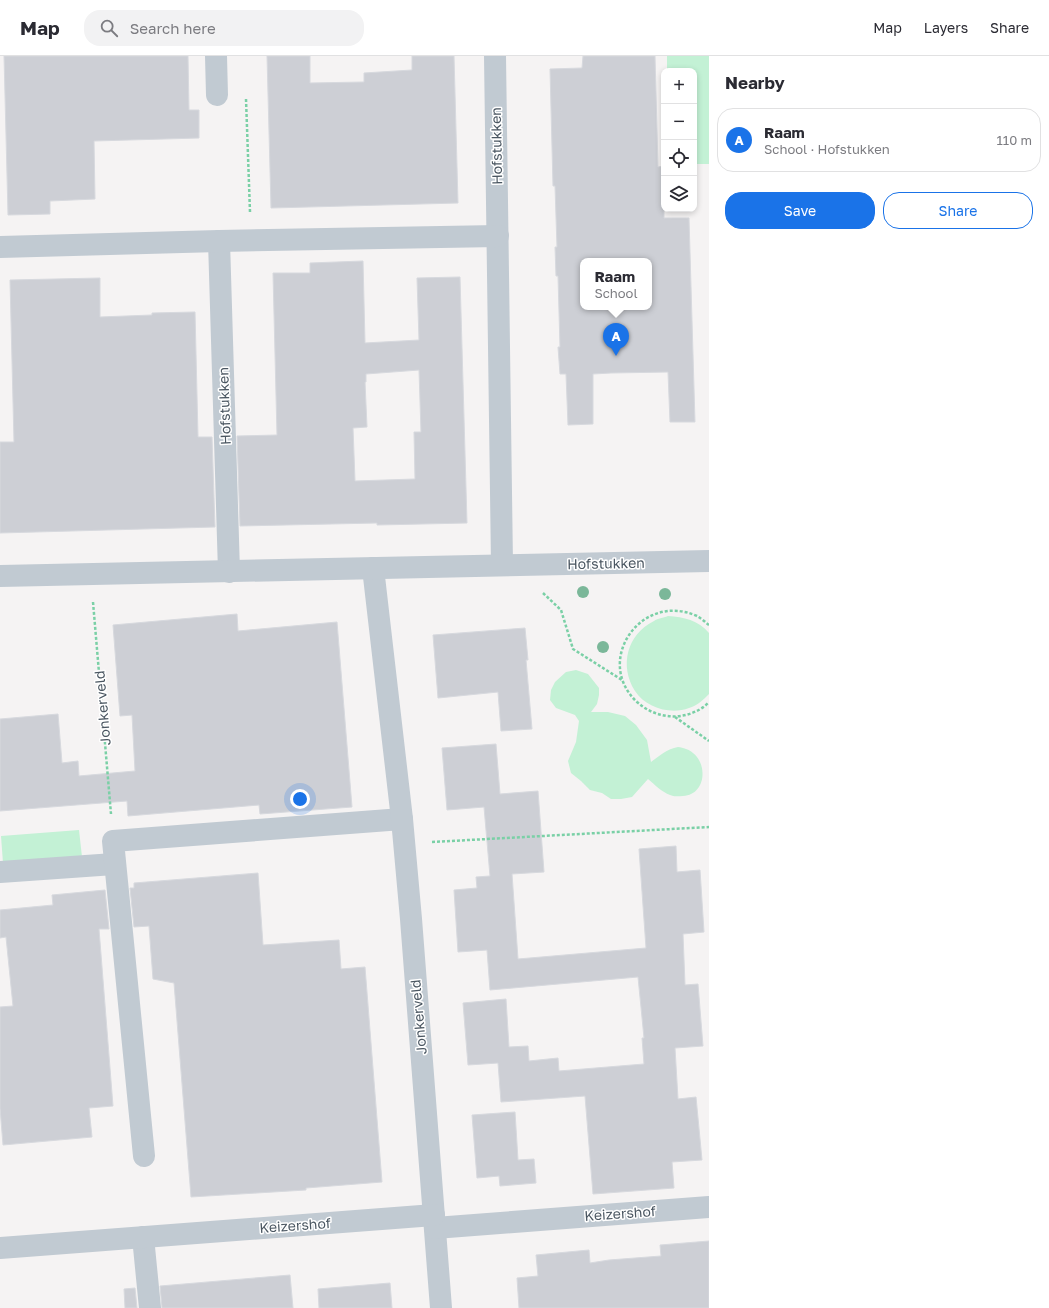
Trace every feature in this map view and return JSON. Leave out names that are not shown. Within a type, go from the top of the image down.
[{"type":"street","points":[[216,56],[217,95]]},
{"type":"street","name":"Hofstukken","points":[[494,56],[508,565]]},
{"type":"street","points":[[0,247],[251,240],[498,236]]},
{"type":"street","name":"Hofstukken","points":[[219,241],[228,572]]},
{"type":"street","name":"Hofstukken","points":[[0,576],[709,561]]},
{"type":"street","name":"Jonkerveld","points":[[374,568],[402,819],[434,1221]]},
{"type":"street","points":[[144,1156],[114,864],[113,841],[402,819]]},
{"type":"street","points":[[0,872],[114,864]]},
{"type":"street","name":"Keizershof","points":[[0,1248],[144,1237],[709,1206]]},
{"type":"street","points":[[434,1221],[441,1308]]},
{"type":"street","points":[[144,1237],[150,1308]]},
{"type":"path","points":[[217,95],[246,94],[251,240]]},
{"type":"path","points":[[508,565],[561,610],[573,649],[623,680]]},
{"type":"path","name":"Jonkerveld","points":[[91,574],[113,841]]},
{"type":"path","points":[[709,624],[698,616],[683,611],[668,610],[652,614],[639,623],[629,634],[622,648],[620,664],[623,680],[631,696],[643,707],[658,715],[675,717],[691,714],[706,706],[709,702]]},
{"type":"path","points":[[675,717],[709,741]]},
{"type":"path","points":[[404,843],[709,827]]},
{"type":"green space","points":[[667,56],[709,56],[709,164],[697,164],[697,68],[667,68]]},
{"type":"green space","points":[[668,616],[680,617],[695,622],[709,633],[709,694],[702,701],[692,707],[675,711],[652,706],[640,697],[630,681],[627,671],[628,652],[637,634],[656,620]]},
{"type":"green space","points":[[576,670],[588,674],[599,688],[597,704],[591,712],[608,712],[625,716],[636,725],[647,740],[651,762],[667,751],[678,747],[694,753],[702,767],[701,783],[697,789],[691,794],[673,796],[661,790],[648,779],[632,797],[611,799],[602,793],[590,790],[571,773],[568,761],[576,742],[579,721],[575,715],[556,708],[550,700],[551,690],[555,682],[566,672]]},
{"type":"green space","points":[[79,830],[82,857],[3,863],[1,836]]},
{"type":"building","points":[[4,56],[188,56],[189,110],[199,110],[199,138],[94,141],[95,199],[50,201],[50,214],[8,215]]},
{"type":"building","points":[[267,56],[310,56],[310,83],[364,82],[364,73],[412,70],[412,56],[454,56],[458,203],[271,208]]},
{"type":"building","points":[[583,56],[655,56],[658,167],[661,166],[661,212],[664,212],[664,218],[689,218],[695,422],[670,422],[668,372],[611,373],[593,374],[593,424],[568,425],[566,374],[560,374],[558,347],[560,347],[558,276],[556,276],[555,247],[557,247],[555,186],[553,186],[550,69],[582,68]]},
{"type":"building","points":[[363,261],[365,343],[419,340],[417,278],[460,277],[467,523],[240,526],[237,436],[277,435],[273,273],[310,273],[310,263]],"holes":[[[419,370],[421,432],[414,432],[415,479],[355,481],[353,428],[367,427],[366,374]]]},
{"type":"building","points":[[100,278],[100,317],[152,315],[152,313],[195,312],[198,437],[212,437],[215,527],[0,533],[0,442],[14,442],[10,280]]},
{"type":"building","points":[[237,614],[238,631],[337,622],[352,807],[260,814],[259,805],[128,816],[127,801],[0,811],[0,719],[58,714],[62,763],[78,761],[79,776],[135,771],[132,715],[120,716],[113,625]]},
{"type":"building","points":[[525,628],[528,660],[526,660],[532,729],[501,731],[498,692],[438,698],[433,635]]},
{"type":"building","points":[[496,744],[500,794],[538,791],[544,872],[512,874],[518,959],[646,948],[639,849],[676,846],[677,872],[700,870],[704,932],[683,934],[685,985],[698,984],[703,1046],[675,1048],[678,1099],[696,1097],[702,1160],[672,1162],[674,1188],[593,1194],[585,1096],[501,1102],[498,1063],[468,1065],[463,1003],[506,999],[509,1047],[528,1046],[529,1061],[558,1058],[559,1071],[644,1064],[642,1038],[644,1038],[638,977],[490,990],[487,950],[458,952],[454,890],[477,888],[476,877],[490,876],[484,807],[447,810],[442,748]]},
{"type":"building","points":[[258,873],[263,945],[339,940],[341,969],[365,967],[382,1182],[306,1188],[306,1190],[191,1197],[174,983],[153,979],[149,926],[134,927],[130,888],[134,888],[134,883]]},
{"type":"building","points":[[105,890],[109,929],[99,929],[113,1106],[89,1108],[92,1137],[3,1145],[0,1108],[0,1007],[13,1006],[6,937],[0,938],[0,910],[53,905],[52,895]]},
{"type":"building","points":[[515,1112],[518,1160],[534,1159],[536,1183],[500,1186],[499,1176],[477,1178],[472,1115]]},
{"type":"building","points":[[709,1241],[709,1308],[519,1308],[517,1278],[538,1276],[536,1255],[589,1250],[590,1263],[661,1256],[660,1245]]},
{"type":"building","points":[[290,1275],[293,1308],[162,1308],[160,1286]]},
{"type":"building","points":[[390,1283],[392,1308],[319,1308],[318,1289]]},
{"type":"building","points":[[135,1288],[137,1308],[125,1308],[124,1289]]},
{"type":"place","name":"Raam","points":[[616,356]]}]
